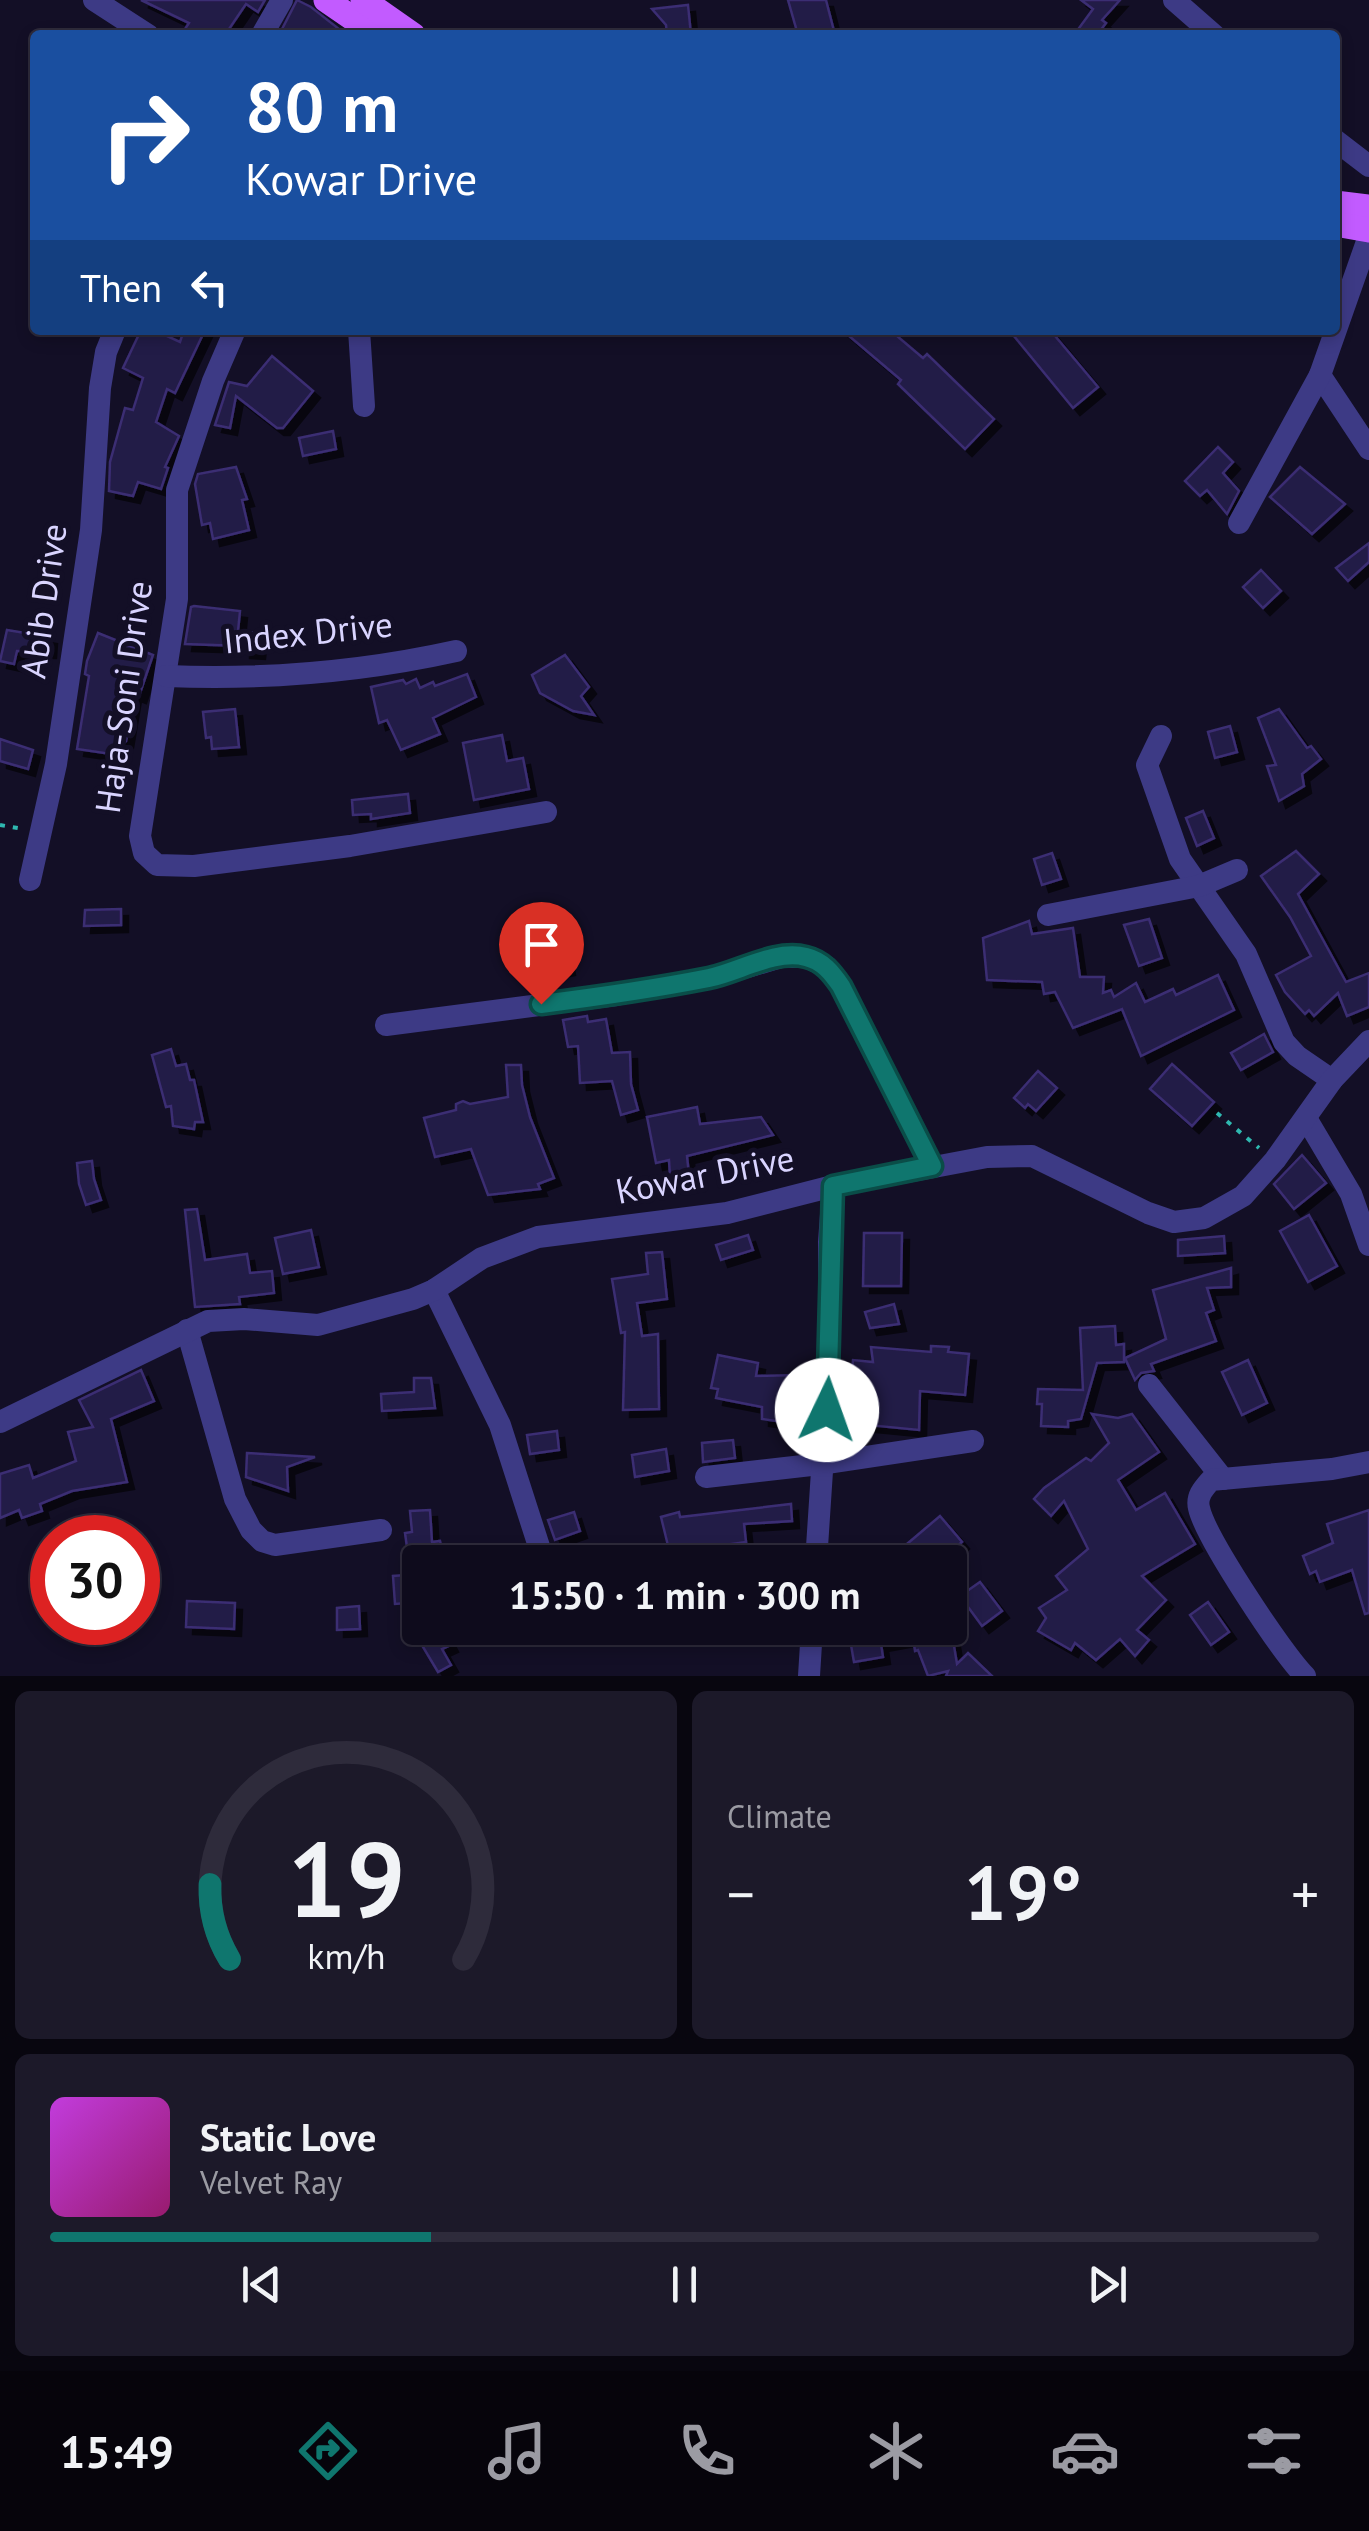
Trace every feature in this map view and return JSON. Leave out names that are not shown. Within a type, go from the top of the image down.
[{"type":"main road","points":[[326,0],[370,30]]},
{"type":"main road","points":[[363,0],[406,30]]},
{"type":"main road","points":[[1340,203],[1369,207]]},
{"type":"main road","points":[[1340,225],[1369,233]]},
{"type":"street","points":[[94,0],[140,30]]},
{"type":"street","points":[[265,30],[282,0]]},
{"type":"street","points":[[1174,0],[1208,30]]},
{"type":"street","points":[[1340,144],[1369,166]]},
{"type":"street","points":[[1340,317],[1369,233]]},
{"type":"street","name":"Abib Drive","points":[[30,880],[56,764],[90,530],[100,388],[113,335]]},
{"type":"street","name":"Haja-Soni Drive","points":[[233,335],[212,381],[178,490],[177,598],[140,836],[144,853],[156,864],[194,866],[350,846],[546,812]]},
{"type":"street","points":[[358,335],[364,406]]},
{"type":"street","points":[[1239,523],[1320,375],[1334,335]]},
{"type":"street","points":[[1320,375],[1369,449]]},
{"type":"street","name":"Index Drive","points":[[166,676],[229,679],[298,675],[367,668],[456,651]]},
{"type":"street","points":[[1160,736],[1147,766],[1180,859],[1246,954],[1284,1042],[1332,1080]]},
{"type":"street","points":[[1048,915],[1200,886],[1237,870]]},
{"type":"street","points":[[386,1025],[616,995],[714,977],[781,957],[806,957],[827,967],[841,986],[932,1166]]},
{"type":"street","name":"Kowar Drive","points":[[0,1422],[208,1321],[244,1319],[318,1325],[434,1290],[482,1258],[538,1237],[727,1213],[932,1166],[987,1157],[1032,1156],[1085,1184],[1174,1222],[1204,1218],[1243,1196],[1275,1160],[1332,1080],[1369,1042]]},
{"type":"street","points":[[1306,1118],[1351,1194],[1369,1245]]},
{"type":"street","points":[[817,1545],[830,1350],[833,1186]]},
{"type":"street","points":[[434,1290],[500,1424],[539,1545]]},
{"type":"street","points":[[186,1330],[236,1499],[251,1530],[262,1541],[275,1545],[381,1530]]},
{"type":"street","points":[[1149,1385],[1217,1479]]},
{"type":"street","points":[[706,1477],[973,1441]]},
{"type":"street","points":[[1305,1676],[1227,1564],[1198,1506],[1200,1494],[1217,1479],[1369,1462]]},
{"type":"street","points":[[809,1676],[811,1645]]},
{"type":"path","points":[[1217,1114],[1275,1160]]},
{"type":"building","points":[[141,0],[265,0],[258,12],[246,4],[228,30],[184,30],[189,23]]},
{"type":"building","points":[[297,0],[339,29],[338,30],[282,30]]},
{"type":"building","points":[[788,0],[826,0],[834,30],[797,30]]},
{"type":"building","points":[[1081,0],[1120,0],[1102,20],[1106,23],[1101,30],[1078,30],[1093,9]]},
{"type":"building","points":[[688,5],[690,30],[666,30],[652,9]]},
{"type":"building","points":[[139,335],[165,335],[180,342],[182,335],[203,335],[175,393],[167,389],[156,422],[179,436],[165,467],[168,468],[161,489],[138,482],[133,496],[109,491],[110,462],[125,408],[133,410],[143,378],[123,368]]},
{"type":"building","points":[[848,335],[896,335],[923,358],[927,354],[994,419],[965,449],[898,384],[901,380]]},
{"type":"building","points":[[1013,335],[1054,335],[1098,387],[1073,408]]},
{"type":"building","points":[[272,356],[313,391],[283,428],[277,428],[236,396],[230,428],[215,425],[229,382],[247,386]]},
{"type":"building","points":[[333,431],[336,449],[303,456],[299,438]]},
{"type":"building","points":[[1218,447],[1233,462],[1223,473],[1239,491],[1227,514],[1207,490],[1200,496],[1185,481]]},
{"type":"building","points":[[236,467],[247,499],[242,500],[249,530],[213,539],[210,523],[202,525],[195,484],[198,474]]},
{"type":"building","points":[[1300,467],[1345,504],[1312,534],[1270,497]]},
{"type":"building","points":[[1369,543],[1369,562],[1348,581],[1336,568]]},
{"type":"building","points":[[1261,570],[1281,591],[1263,608],[1243,587]]},
{"type":"building","points":[[194,606],[240,611],[238,631],[260,633],[258,652],[243,651],[243,646],[185,644]]},
{"type":"building","points":[[7,630],[50,637],[49,651],[17,651],[14,664],[0,661]]},
{"type":"building","points":[[98,633],[153,655],[139,696],[134,694],[126,741],[111,754],[77,749],[89,676],[85,674],[87,661]]},
{"type":"building","points":[[565,655],[589,687],[581,696],[594,715],[573,711],[540,693],[532,675]]},
{"type":"building","points":[[467,674],[476,697],[433,718],[440,734],[401,750],[387,720],[379,723],[371,687],[403,680],[406,684],[416,679],[420,688],[433,682],[435,686]]},
{"type":"building","points":[[235,709],[239,747],[212,749],[211,737],[206,738],[203,712]]},
{"type":"building","points":[[1279,709],[1307,748],[1311,746],[1321,759],[1302,774],[1304,786],[1279,801],[1267,766],[1276,765],[1258,718]]},
{"type":"building","points":[[1230,726],[1237,752],[1215,758],[1208,732]]},
{"type":"building","points":[[502,735],[507,761],[523,758],[529,789],[474,800],[463,743]]},
{"type":"building","points":[[0,739],[33,750],[28,769],[0,761]]},
{"type":"building","points":[[408,794],[410,813],[371,819],[371,814],[353,815],[352,800]]},
{"type":"building","points":[[1203,811],[1214,838],[1197,846],[1186,818]]},
{"type":"building","points":[[1296,851],[1319,874],[1298,894],[1346,982],[1369,973],[1369,1007],[1347,1016],[1338,993],[1314,1016],[1309,1010],[1305,1014],[1276,975],[1311,956],[1261,876]]},
{"type":"building","points":[[1052,853],[1061,879],[1042,885],[1034,859]]},
{"type":"building","points":[[121,909],[121,925],[84,926],[85,910]]},
{"type":"building","points":[[1149,919],[1162,958],[1139,966],[1124,925]]},
{"type":"building","points":[[1029,921],[1032,934],[1073,928],[1080,977],[1104,977],[1103,993],[1111,990],[1114,997],[1136,983],[1145,1002],[1173,989],[1176,995],[1218,975],[1234,1010],[1141,1056],[1122,1009],[1073,1028],[1055,992],[1044,994],[1042,982],[987,980],[983,938]]},
{"type":"building","points":[[563,942],[568,968],[525,977],[520,950]]},
{"type":"building","points":[[587,1016],[588,1022],[606,1019],[612,1053],[630,1052],[631,1084],[638,1110],[621,1115],[612,1081],[580,1083],[578,1046],[568,1047],[563,1020]]},
{"type":"building","points":[[1264,1034],[1273,1052],[1241,1070],[1231,1053]]},
{"type":"building","points":[[171,1049],[176,1066],[186,1064],[190,1080],[194,1080],[203,1122],[195,1122],[194,1129],[173,1126],[171,1106],[166,1107],[152,1055]]},
{"type":"building","points":[[1172,1064],[1214,1102],[1192,1126],[1150,1089]]},
{"type":"building","points":[[506,1065],[521,1065],[530,1117],[554,1178],[538,1184],[540,1189],[488,1195],[471,1149],[435,1157],[424,1118],[456,1110],[456,1104],[463,1101],[470,1104],[508,1097]]},
{"type":"building","points":[[1038,1071],[1057,1088],[1036,1111],[1028,1104],[1025,1108],[1014,1098]]},
{"type":"building","points":[[697,1107],[700,1124],[761,1117],[773,1135],[687,1156],[689,1175],[670,1177],[669,1160],[656,1163],[647,1117]]},
{"type":"building","points":[[1302,1155],[1326,1183],[1294,1209],[1274,1184]]},
{"type":"building","points":[[92,1161],[101,1200],[86,1205],[77,1163]]},
{"type":"building","points":[[197,1209],[205,1260],[247,1254],[250,1273],[272,1271],[274,1293],[239,1297],[240,1304],[195,1307],[185,1210]]},
{"type":"building","points":[[1309,1215],[1337,1266],[1308,1282],[1280,1231]]},
{"type":"building","points":[[311,1230],[319,1267],[283,1274],[275,1238]]},
{"type":"building","points":[[864,1233],[902,1233],[901,1286],[863,1286]]},
{"type":"building","points":[[748,1235],[753,1250],[721,1260],[716,1245]]},
{"type":"building","points":[[1224,1236],[1225,1253],[1178,1256],[1178,1240]]},
{"type":"building","points":[[662,1252],[667,1299],[637,1303],[642,1336],[658,1334],[659,1409],[623,1410],[625,1332],[621,1333],[612,1279],[648,1274],[646,1253]]},
{"type":"building","points":[[1231,1268],[1231,1287],[1207,1288],[1214,1310],[1206,1313],[1216,1341],[1151,1364],[1154,1371],[1141,1373],[1135,1380],[1125,1358],[1166,1339],[1153,1290]]},
{"type":"building","points":[[894,1304],[899,1324],[870,1328],[865,1312]]},
{"type":"building","points":[[1115,1326],[1116,1345],[1124,1344],[1124,1362],[1097,1363],[1081,1419],[1068,1421],[1068,1427],[1041,1426],[1038,1389],[1083,1390],[1080,1328]]},
{"type":"building","points":[[931,1346],[969,1354],[965,1395],[920,1391],[919,1430],[847,1423],[853,1360],[873,1362],[871,1347],[931,1352]]},
{"type":"building","points":[[718,1355],[758,1363],[756,1376],[801,1375],[805,1417],[796,1424],[762,1419],[762,1407],[716,1398],[718,1389],[711,1388]]},
{"type":"building","points":[[1248,1360],[1267,1403],[1242,1415],[1222,1372]]},
{"type":"building","points":[[141,1370],[154,1401],[111,1419],[127,1482],[72,1491],[40,1504],[42,1511],[22,1518],[19,1510],[0,1518],[0,1474],[29,1465],[33,1478],[76,1461],[68,1432],[93,1427],[79,1400]]},
{"type":"building","points":[[414,1378],[431,1378],[435,1408],[382,1411],[381,1394],[414,1392]]},
{"type":"building","points":[[1092,1414],[1118,1418],[1132,1414],[1159,1452],[1118,1480],[1136,1510],[1165,1493],[1195,1544],[1142,1576],[1166,1600],[1137,1630],[1149,1640],[1135,1656],[1120,1639],[1096,1660],[1075,1643],[1071,1650],[1038,1631],[1046,1618],[1039,1608],[1067,1590],[1056,1576],[1088,1549],[1064,1501],[1051,1516],[1034,1499],[1086,1458],[1091,1461],[1109,1443]]},
{"type":"building","points":[[557,1431],[559,1450],[530,1454],[527,1435]]},
{"type":"building","points":[[733,1440],[735,1458],[703,1462],[702,1443]]},
{"type":"building","points":[[666,1449],[669,1471],[635,1477],[632,1455]]},
{"type":"building","points":[[247,1453],[315,1457],[287,1467],[288,1491],[246,1477]]},
{"type":"building","points":[[791,1504],[792,1521],[744,1524],[746,1542],[668,1545],[661,1517],[679,1512],[680,1517]]},
{"type":"building","points":[[430,1510],[432,1542],[440,1541],[441,1545],[407,1545],[405,1533],[412,1532],[410,1511]]},
{"type":"building","points":[[1369,1510],[1369,1613],[1365,1614],[1352,1570],[1320,1582],[1316,1571],[1310,1574],[1303,1556],[1333,1543],[1327,1524]]},
{"type":"building","points":[[574,1512],[580,1531],[555,1540],[548,1520]]},
{"type":"building","points":[[940,1516],[962,1542],[959,1545],[907,1544]]},
{"type":"building","points":[[402,1575],[402,1603],[395,1604],[393,1576]]},
{"type":"building","points":[[980,1582],[1002,1611],[982,1626],[967,1606],[967,1591]]},
{"type":"building","points":[[187,1601],[235,1603],[234,1629],[186,1627]]},
{"type":"building","points":[[1208,1602],[1229,1632],[1211,1645],[1190,1615]]},
{"type":"building","points":[[359,1606],[360,1629],[337,1630],[337,1608]]},
{"type":"building","points":[[422,1645],[451,1645],[442,1649],[451,1665],[438,1672]]},
{"type":"building","points":[[851,1645],[881,1645],[883,1657],[854,1662]]},
{"type":"building","points":[[914,1645],[954,1645],[957,1664],[968,1653],[992,1676],[946,1676],[948,1671],[928,1676],[918,1650]]},
{"type":"route","points":[[541,1004],[714,977],[781,957],[806,957],[827,967],[841,986],[932,1166],[833,1186],[827,1410]]}]
